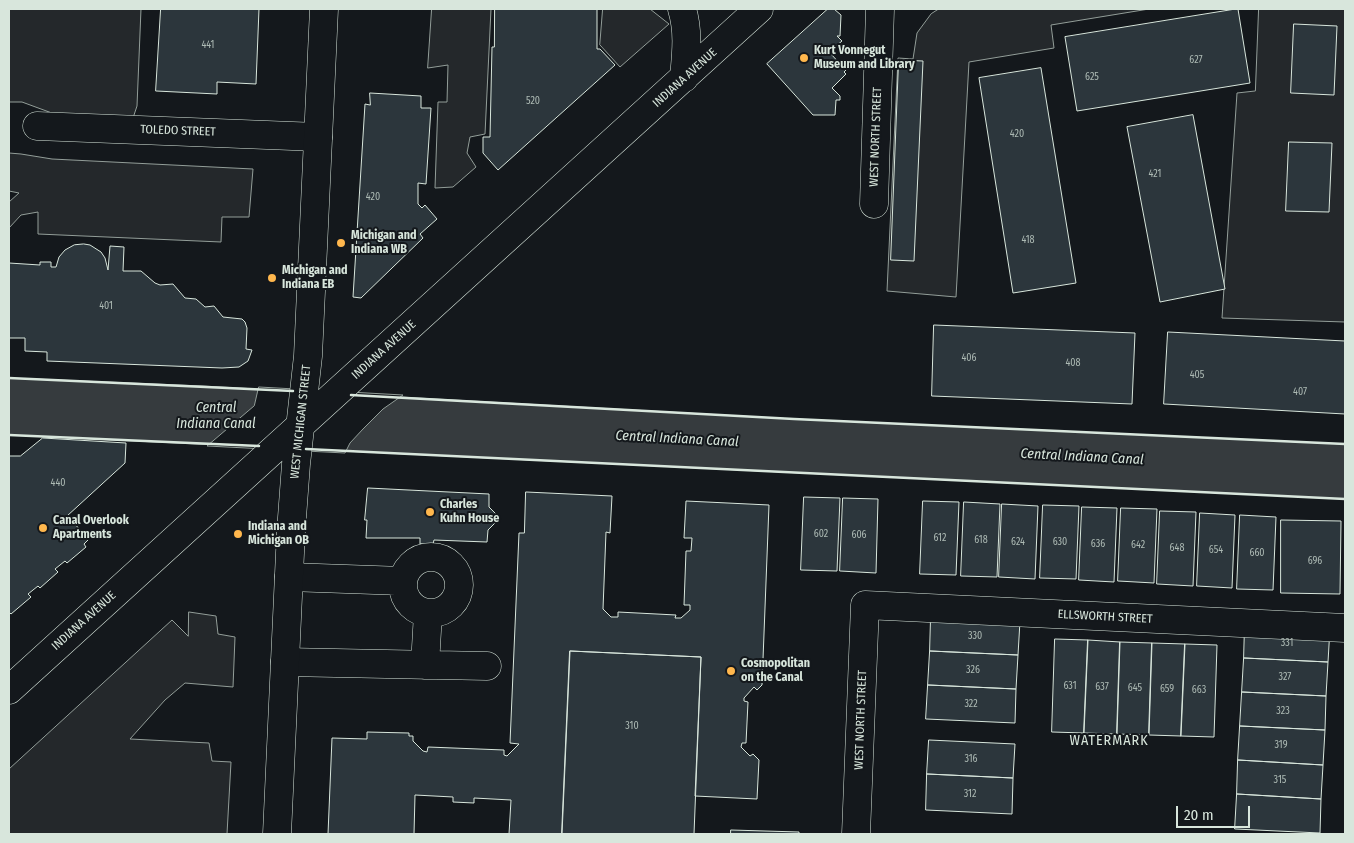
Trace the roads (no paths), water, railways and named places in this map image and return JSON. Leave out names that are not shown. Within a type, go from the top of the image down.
[{"type":"main road","name":"WEST MICHIGAN STREET","points":[[277,834],[296,464],[308,356],[324,9]]},
{"type":"main road","points":[[682,9],[686,27],[684,78]]},
{"type":"main road","name":"INDIANA AVENUE","points":[[9,690],[760,9]]},
{"type":"main road","name":"WEST NORTH STREET","points":[[874,204],[880,9]]},
{"type":"main road","name":"TOLEDO STREET","points":[[37,126],[318,137]]},
{"type":"main road","points":[[426,557],[435,557],[451,564],[459,581],[459,590],[455,600],[449,607],[440,612],[428,613],[421,612],[413,607],[403,590],[403,581],[406,572],[418,560],[426,557]]},
{"type":"main road","points":[[289,577],[403,581]]},
{"type":"main road","name":"WEST NORTH STREET","points":[[856,834],[865,605]]},
{"type":"main road","name":"ELLSWORTH STREET","points":[[865,605],[1345,628]]},
{"type":"main road","points":[[425,665],[428,613]]},
{"type":"main road","points":[[285,662],[487,666]]},
{"type":"water","name":"Central Indiana Canal","points":[[9,378],[203,386],[794,419],[1345,444],[1345,499],[9,435]]},
{"type":"place","name":"Kurt Vonnegut Museum and Library","points":[[804,58]]},
{"type":"place","name":"Michigan and Indiana WB","points":[[341,243]]},
{"type":"place","name":"Michigan and Indiana EB","points":[[272,278]]},
{"type":"place","name":"Charles Kuhn House","points":[[430,512]]},
{"type":"place","name":"Canal Overlook Apartments","points":[[43,528]]},
{"type":"place","name":"Indiana and Michigan OB","points":[[238,534]]},
{"type":"place","name":"Cosmopolitan on the Canal","points":[[731,671]]},
{"type":"district","name":"WATERMARK","points":[[1109,741]]}]
